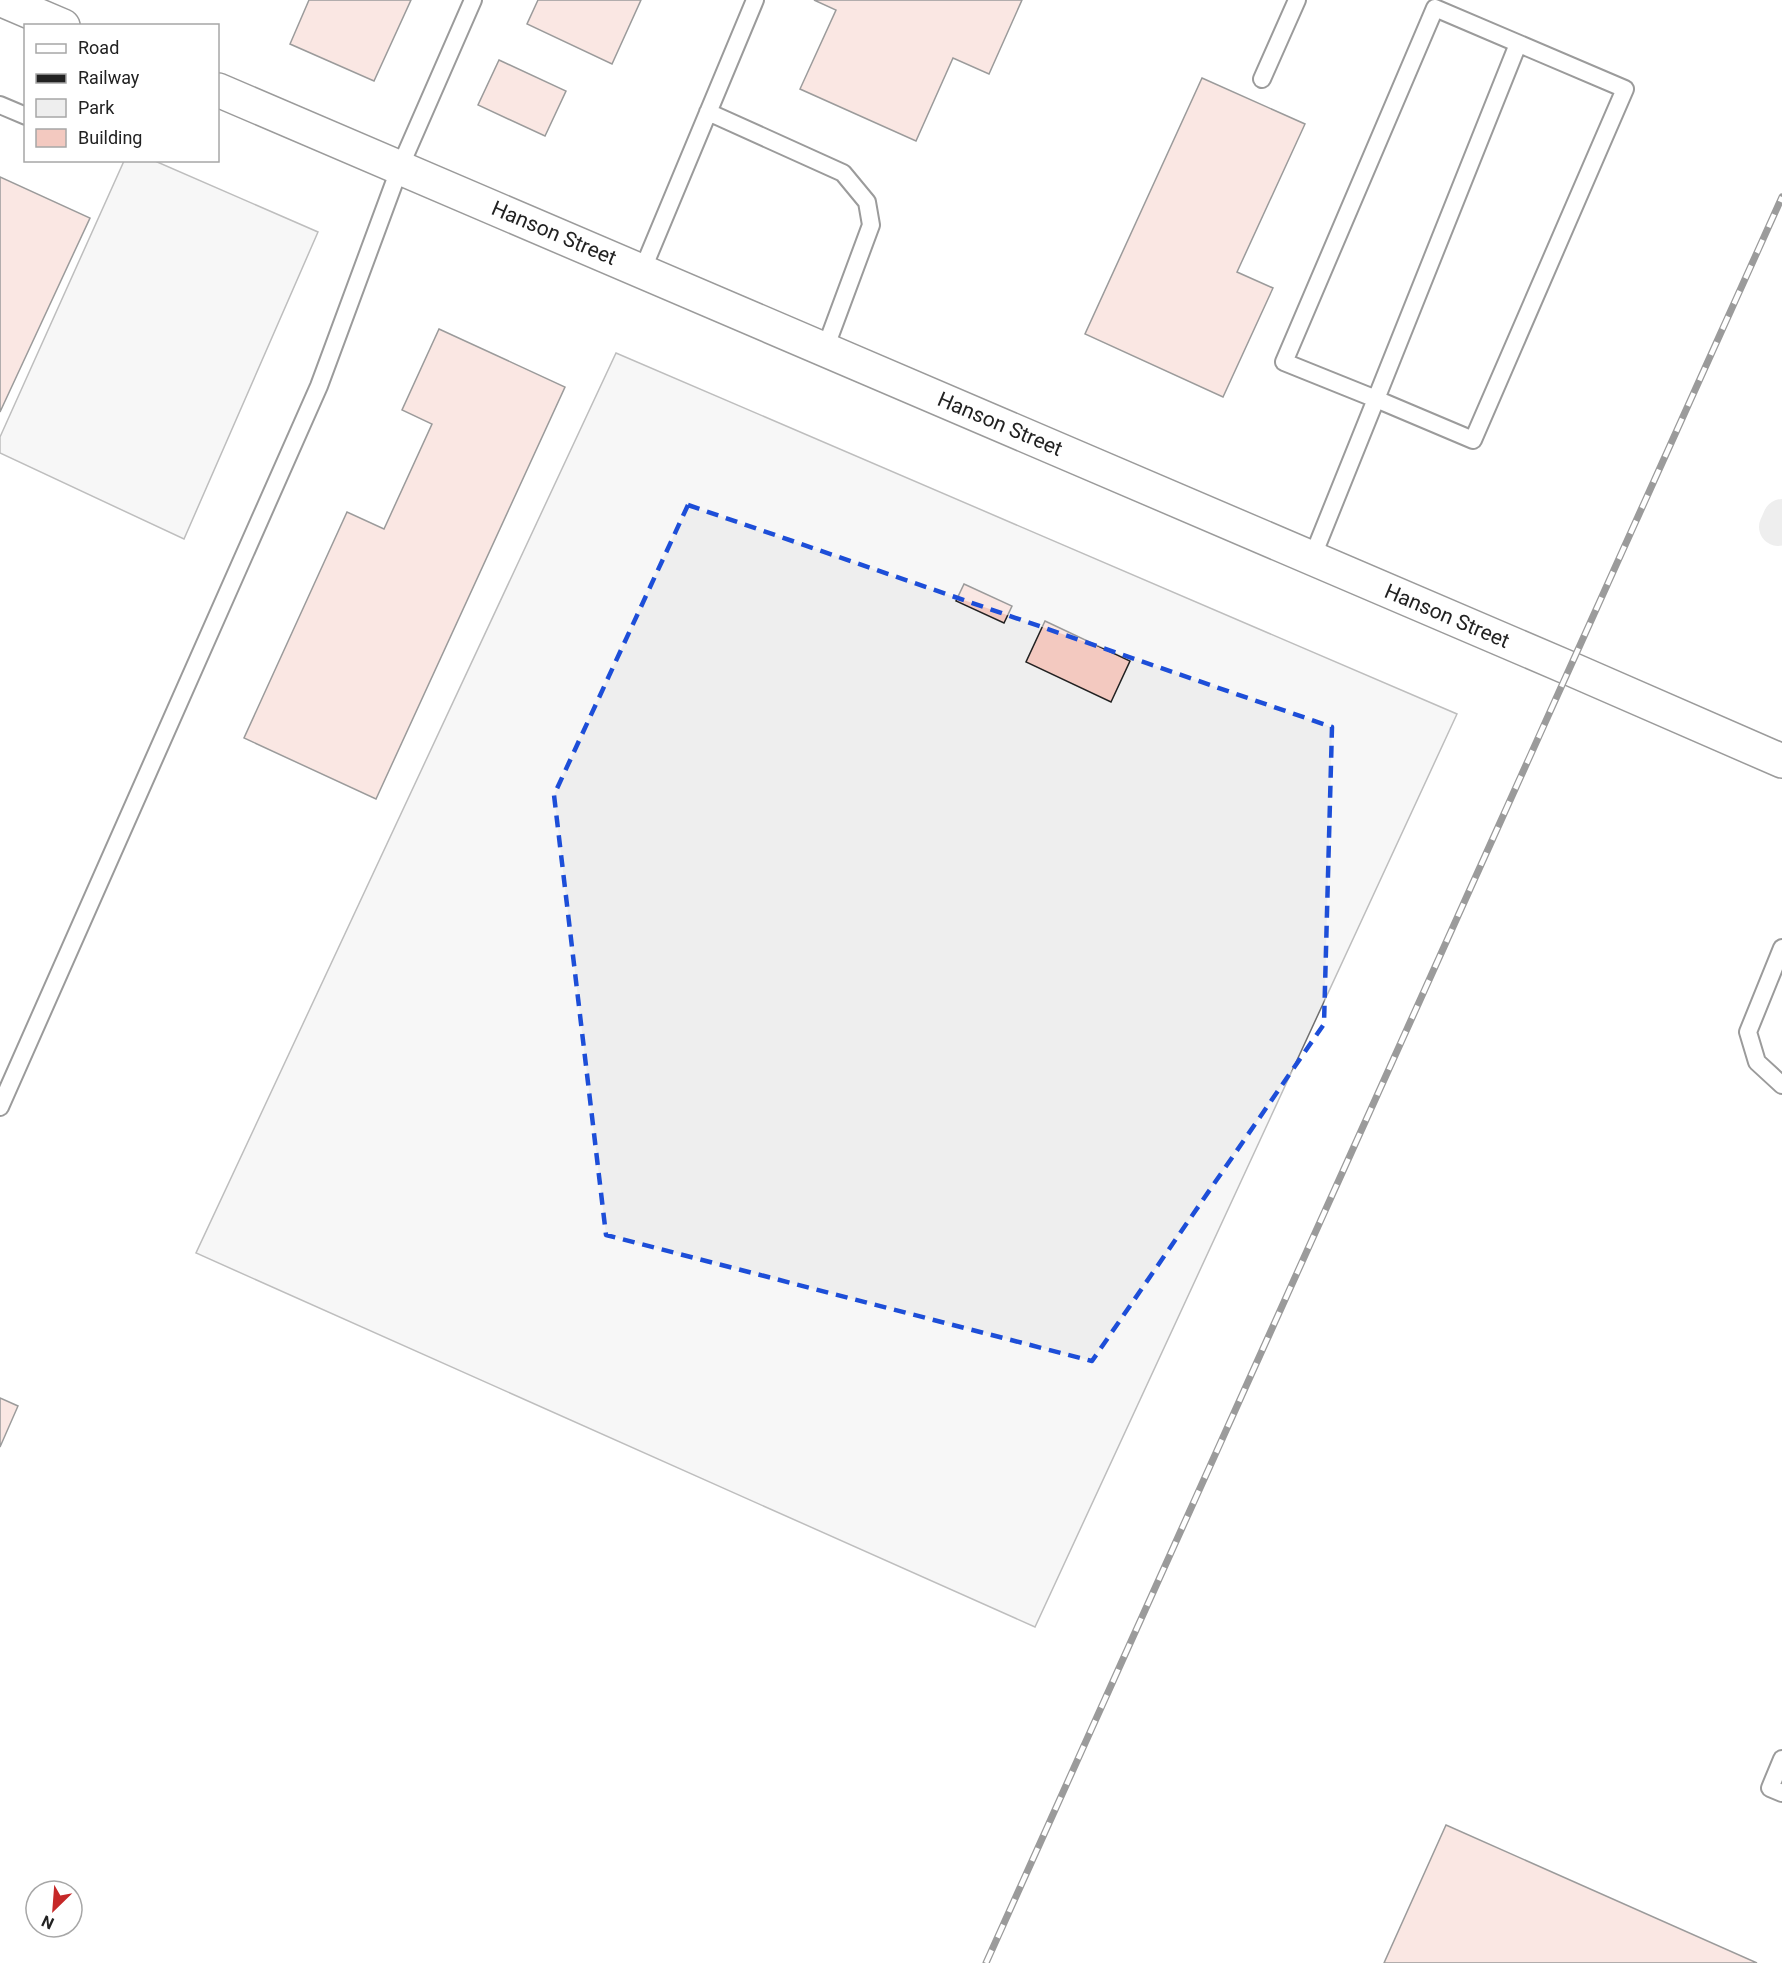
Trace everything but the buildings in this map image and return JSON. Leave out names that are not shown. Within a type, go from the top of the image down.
[{"type":"street","points":[[2,0],[55,15]]},
{"type":"street","name":"Hanson Street","points":[[219,90],[1571,669],[1782,762]]},
{"type":"lane","points":[[0,1107],[319,386],[400,167],[473,0]]},
{"type":"lane","points":[[642,271],[755,0]]},
{"type":"lane","points":[[1262,79],[1298,0]]},
{"type":"lane","points":[[1435,8],[1625,88],[1473,440],[1376,399],[1284,362],[1435,8]]},
{"type":"lane","points":[[1312,558],[1518,44]]},
{"type":"lane","points":[[0,105],[24,115]]},
{"type":"lane","points":[[708,112],[843,173],[867,202],[871,225],[825,349]]},
{"type":"lane","points":[[1782,948],[1748,1032],[1757,1062],[1782,1084]]},
{"type":"lane","points":[[1782,1759],[1770,1788],[1782,1793]]},
{"type":"highlighted area","points":[[688,505],[1332,727],[1324,1024],[1092,1361],[606,1235],[554,795]]},
{"type":"green space","points":[[124,162],[157,162],[318,232],[184,539],[0,453],[0,437]]},
{"type":"green space","points":[[616,353],[1457,714],[1035,1627],[196,1253]]},
{"type":"waterway","points":[[1778,527],[1782,518]]},
{"type":"railway","points":[[986,1963],[1782,197]]}]
